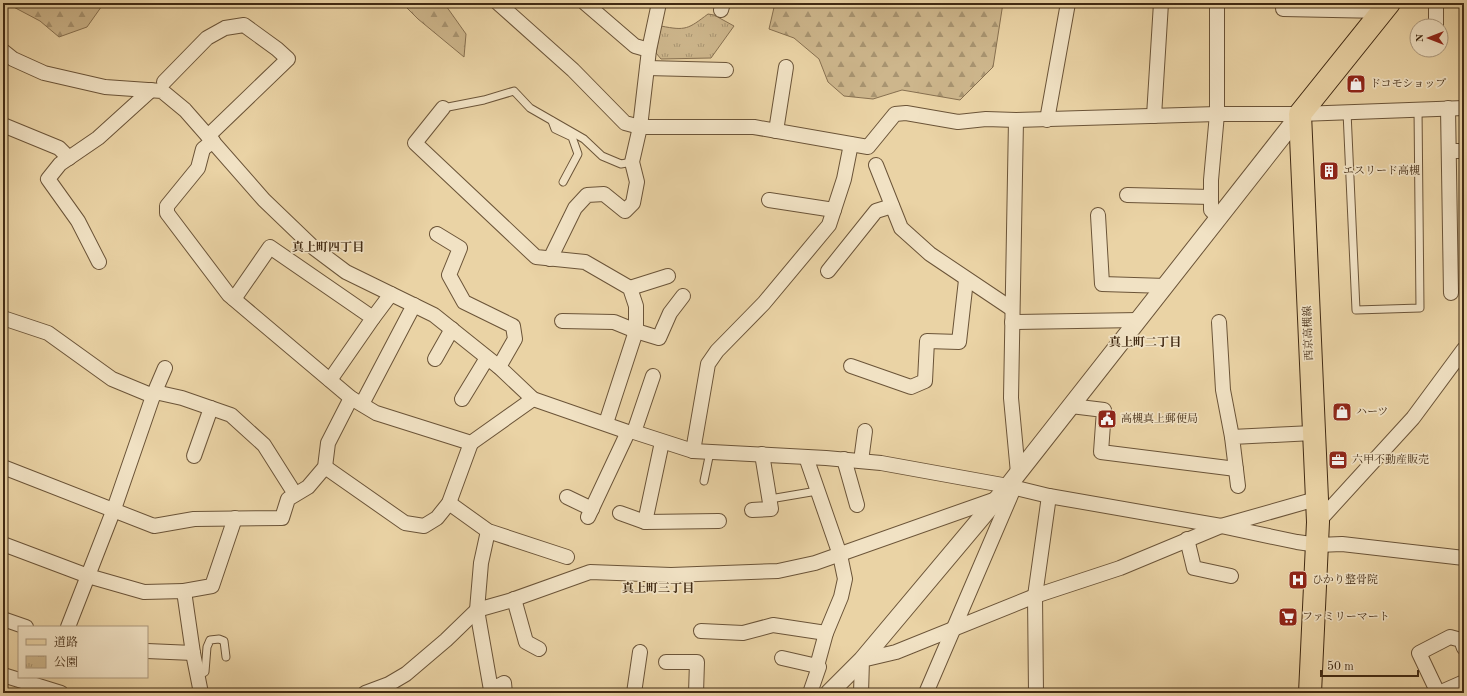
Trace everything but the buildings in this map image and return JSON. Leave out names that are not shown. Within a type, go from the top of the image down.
[{"type":"main road","points":[[1300,114],[1386,7]]},
{"type":"main road","name":"西京高槻線","points":[[1300,114],[1318,522],[1310,693]]},
{"type":"street","points":[[498,3],[573,70],[625,123],[640,127],[754,127],[868,147],[896,114],[906,113],[958,122],[986,119],[1047,120],[1218,114],[1300,114],[1464,108]]},
{"type":"street","points":[[585,3],[635,46],[649,50]]},
{"type":"street","points":[[550,259],[575,208],[587,195],[604,194],[625,211],[633,203],[637,182],[632,162],[640,127],[649,50],[658,3]]},
{"type":"street","points":[[1047,120],[1068,3]]},
{"type":"street","points":[[1154,116],[1161,3]]},
{"type":"street","points":[[1217,3],[1218,114],[1211,180],[1211,210],[1219,218]]},
{"type":"street","points":[[1436,3],[1436,18]]},
{"type":"street","points":[[1284,9],[1386,7]]},
{"type":"street","points":[[164,82],[206,38],[225,28],[244,24],[277,49],[288,60],[210,138],[203,149],[198,168],[167,206],[167,213],[234,299],[356,401],[376,413],[471,443]]},
{"type":"street","points":[[3,51],[13,59],[44,73],[105,87],[162,91],[185,110],[264,200],[314,248],[346,272],[434,315],[499,368],[533,399],[693,451],[844,459],[1013,482],[1049,496],[1221,526],[1318,545],[1342,544],[1464,558]]},
{"type":"street","points":[[776,131],[786,67]]},
{"type":"street","points":[[647,68],[726,70]]},
{"type":"street","points":[[99,262],[78,222],[48,179],[60,164],[98,138],[151,90]]},
{"type":"street","points":[[443,108],[415,143],[536,257],[584,262],[630,288],[636,306],[636,331],[606,423]]},
{"type":"street","points":[[1448,108],[1451,293]]},
{"type":"street","points":[[829,693],[862,660],[996,499],[1013,482],[1300,114]]},
{"type":"street","points":[[926,693],[1013,482],[1010,398],[1016,120]]},
{"type":"street","points":[[3,125],[60,148],[69,158]]},
{"type":"street","points":[[693,451],[708,364],[717,351],[764,303],[833,218],[834,210],[844,179],[850,144]]},
{"type":"street","points":[[1449,151],[1464,151]]},
{"type":"street","points":[[876,165],[901,228],[930,254],[1012,315],[1139,320]]},
{"type":"street","points":[[1127,195],[1211,197]]},
{"type":"street","points":[[769,200],[834,210]]},
{"type":"street","points":[[828,271],[876,211],[892,206]]},
{"type":"street","points":[[1098,215],[1102,284],[1166,286]]},
{"type":"street","points":[[437,234],[460,248],[449,275],[464,302],[513,326],[515,339],[499,368]]},
{"type":"street","points":[[234,299],[270,247],[373,318]]},
{"type":"street","points":[[630,288],[668,276]]},
{"type":"street","points":[[851,366],[911,387],[925,381],[927,341],[959,342],[966,280]]},
{"type":"street","points":[[330,380],[391,294]]},
{"type":"street","points":[[562,321],[614,322],[659,338],[670,313],[683,296]]},
{"type":"street","points":[[3,467],[114,509],[154,526],[194,519],[282,518],[288,499],[294,494],[308,487],[325,467],[328,443],[356,401],[414,305]]},
{"type":"street","points":[[3,318],[48,333],[112,378],[154,394],[211,408],[231,415],[264,445],[294,494]]},
{"type":"street","points":[[1219,322],[1223,390],[1232,437],[1238,486]]},
{"type":"street","points":[[435,359],[452,329]]},
{"type":"street","points":[[1318,522],[1413,418],[1464,349]]},
{"type":"street","points":[[462,399],[487,358]]},
{"type":"street","points":[[68,626],[114,509],[154,394],[165,368]]},
{"type":"street","points":[[567,497],[590,513],[631,432],[653,376]]},
{"type":"street","points":[[325,467],[405,523],[424,526],[437,518],[449,503],[471,443],[533,399]]},
{"type":"street","points":[[1071,406],[1104,410],[1101,452],[1236,469]]},
{"type":"street","points":[[194,456],[211,408]]},
{"type":"street","points":[[861,461],[865,431]]},
{"type":"street","points":[[1232,437],[1313,433]]},
{"type":"street","points":[[645,522],[662,442]]},
{"type":"street","points":[[752,510],[771,509],[762,454]]},
{"type":"street","points":[[806,457],[840,555],[845,579],[841,596],[826,633],[817,666],[819,667],[810,693]]},
{"type":"street","points":[[844,459],[857,505]]},
{"type":"street","points":[[1036,693],[1034,596],[1049,496]]},
{"type":"street","points":[[365,693],[388,688],[441,645],[477,610],[514,599],[590,572],[672,575],[778,571],[815,563],[840,555],[996,499]]},
{"type":"street","points":[[862,660],[896,652],[1034,596],[1120,568],[1221,526],[1316,499]]},
{"type":"street","points":[[449,503],[488,531],[567,557]]},
{"type":"street","points":[[620,513],[645,522],[719,521]]},
{"type":"street","points":[[3,544],[88,576],[144,592],[184,591],[212,586],[235,518]]},
{"type":"street","points":[[488,531],[481,563],[477,610],[491,690],[504,683],[505,693]]},
{"type":"street","points":[[1187,539],[1194,568],[1231,576]]},
{"type":"street","points":[[184,591],[193,653],[201,693]]},
{"type":"street","points":[[514,599],[526,642],[539,649]]},
{"type":"street","points":[[3,619],[23,626]]},
{"type":"street","points":[[701,631],[743,633],[773,625],[826,633]]},
{"type":"street","points":[[1464,648],[1461,640],[1450,637],[1419,653],[1439,693],[1464,682]]},
{"type":"street","points":[[148,651],[193,653]]},
{"type":"street","points":[[634,693],[640,652]]},
{"type":"street","points":[[782,658],[817,666]]},
{"type":"street","points":[[861,693],[862,660]]},
{"type":"street","points":[[666,662],[696,662],[696,693]]},
{"type":"street","points":[[3,675],[61,693]]},
{"type":"lane","points":[[443,108],[484,100],[514,91],[530,108],[584,139],[602,156],[621,164],[632,162]]},
{"type":"lane","points":[[1347,112],[1356,310],[1420,308],[1418,109]]},
{"type":"lane","points":[[552,122],[555,129],[572,137],[578,154],[563,182]]},
{"type":"lane","points":[[704,481],[710,452]]},
{"type":"lane","points":[[770,499],[817,491]]},
{"type":"lane","points":[[197,676],[205,672],[206,647],[210,640],[219,639],[224,642],[226,657]]},
{"type":"green space","points":[[6,3],[104,3],[87,27],[59,37],[40,21]]},
{"type":"green space","points":[[402,3],[444,3],[466,34],[464,57],[418,19]]},
{"type":"green space","points":[[775,3],[1003,3],[993,67],[960,100],[902,90],[873,99],[844,96],[828,82],[819,59],[794,38],[769,29]]},
{"type":"green space","points":[[708,14],[714,15],[734,26],[711,58],[661,59],[656,53],[661,26],[686,28]]},
{"type":"place","name":"ドコモショップ","points":[[1356,84]]},
{"type":"place","name":"エスリード高槻","points":[[1329,171]]},
{"type":"place","name":"ハーツ","points":[[1342,412]]},
{"type":"place","name":"高槻真上郵便局","points":[[1107,419]]},
{"type":"place","name":"六甲不動産販売","points":[[1338,460]]},
{"type":"place","name":"ひかり整骨院","points":[[1298,580]]},
{"type":"place","name":"ファミリーマート","points":[[1288,617]]},
{"type":"district","name":"真上町四丁目","points":[[328,248]]},
{"type":"district","name":"真上町二丁目","points":[[1145,343]]},
{"type":"district","name":"真上町三丁目","points":[[658,589]]}]
